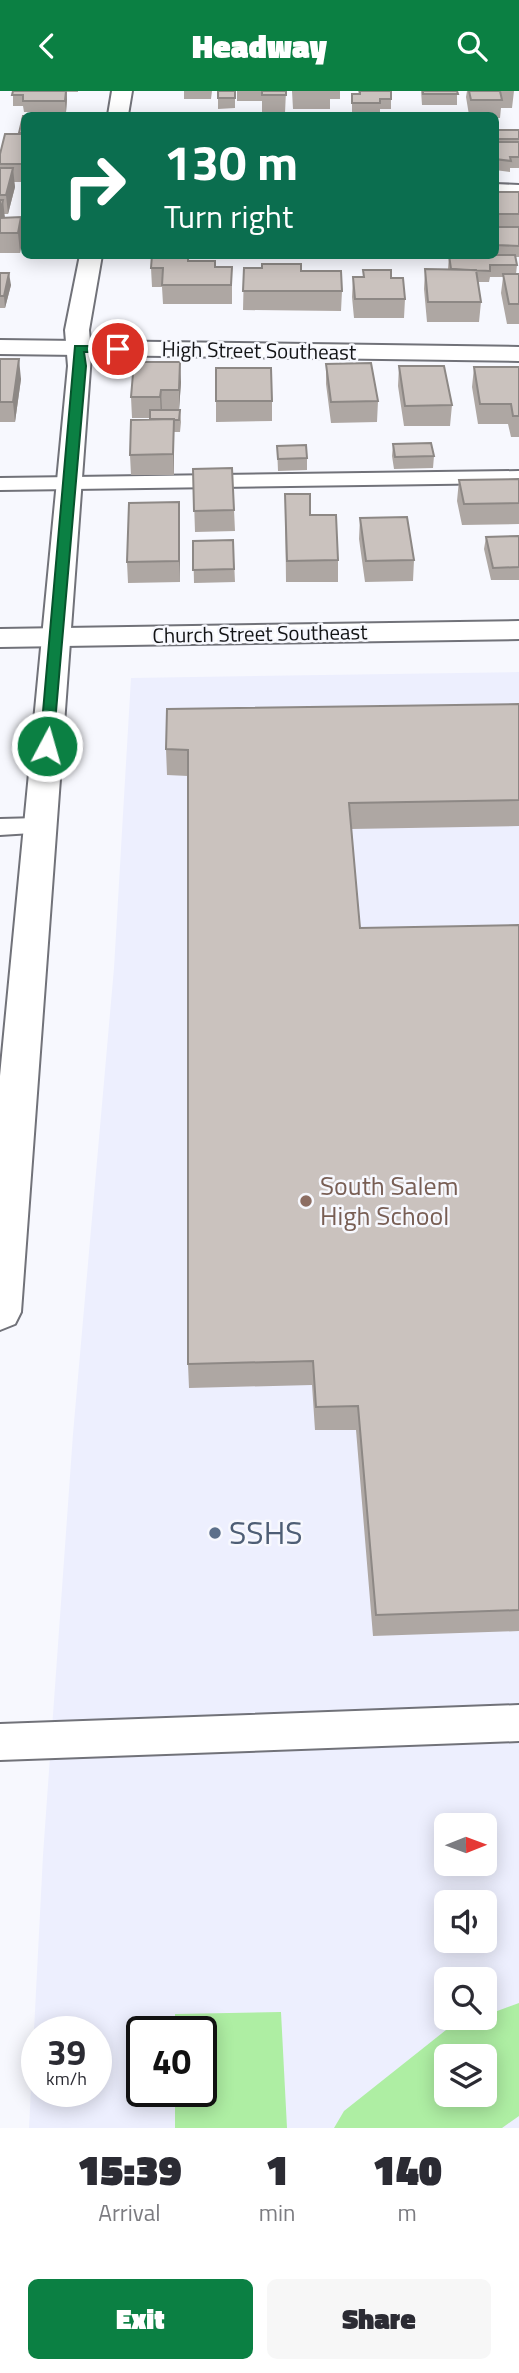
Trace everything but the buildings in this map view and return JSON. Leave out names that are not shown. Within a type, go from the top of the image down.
[{"type":"street","points":[[118,112],[122,91]]},
{"type":"street","points":[[499,190],[519,191]]},
{"type":"street","points":[[0,1312],[10,1058],[39,827],[57,638],[80,366],[76,330],[90,259]]},
{"type":"street","name":"High Street Southeast","points":[[0,347],[519,354]]},
{"type":"street","name":"Church Street Southeast","points":[[0,638],[519,630]]},
{"type":"lane","points":[[0,484],[519,477]]},
{"type":"lane","points":[[0,827],[39,827]]},
{"type":"lane","points":[[0,1742],[519,1723]]},
{"type":"shaded area","name":"South Salem High School","points":[[519,672],[519,2128],[29,2128],[30,2107],[112,2107],[112,2016],[35,2016],[43,1855],[73,1434],[114,968],[131,678]]},
{"type":"green space","points":[[519,2003],[519,2116],[502,2128],[334,2128],[344,2111],[446,2030],[497,2030],[497,2011]]},
{"type":"green space","points":[[281,2012],[287,2128],[175,2128],[175,2107],[217,2107],[217,2016],[175,2014]]},
{"type":"place","name":"South Salem High School","points":[[306,1201]]},
{"type":"place","name":"SSHS","points":[[215,1533]]},
{"type":"route","points":[[47,746],[80,366],[79,348],[118,349]]}]
